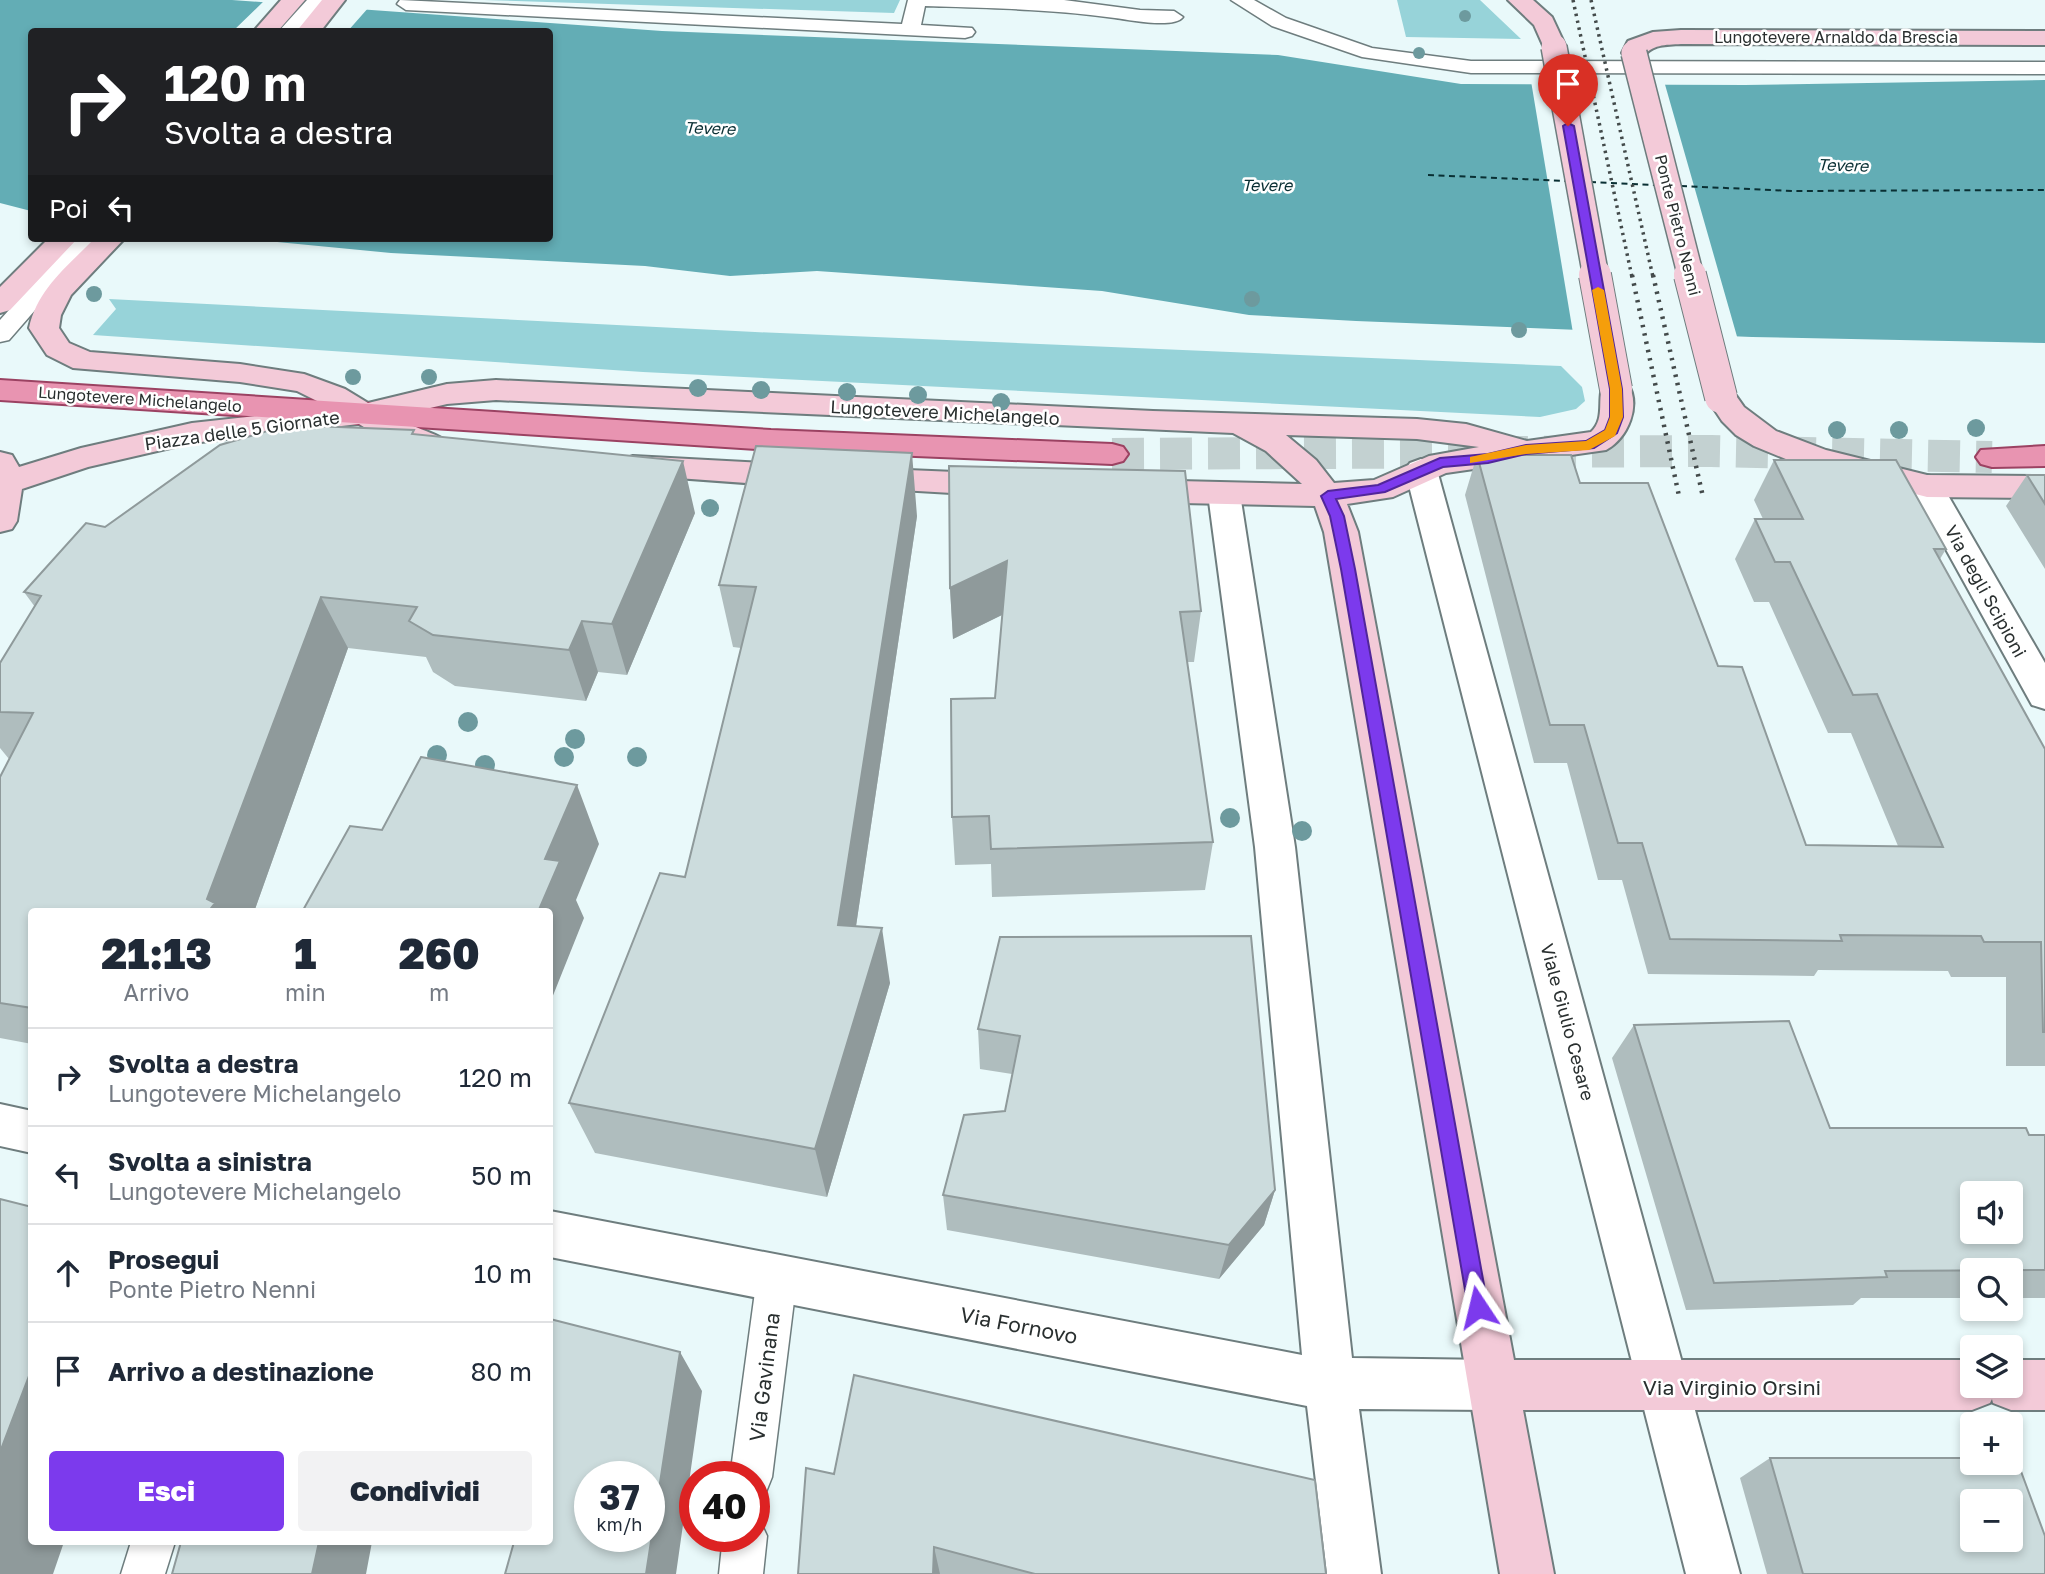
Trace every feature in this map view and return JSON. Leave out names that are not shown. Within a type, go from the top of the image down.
[{"type":"main road","name":"Lungotevere Michelangelo","points":[[0,390],[771,440],[1112,454]]},
{"type":"main road","points":[[1992,457],[2045,456]]},
{"type":"street","points":[[268,28],[294,0]]},
{"type":"street","points":[[310,28],[334,0]]},
{"type":"street","name":"Lungotevere Michelangelo","points":[[1100,489],[1328,496],[1381,489],[1440,463],[1488,458],[1526,450],[1581,447],[1604,439],[1616,417],[1616,389],[1554,47],[1544,22],[1519,0]]},
{"type":"street","name":"Lungotevere Arnaldo da Brescia","points":[[1634,53],[1636,46],[1644,42],[1681,37],[2045,37]]},
{"type":"street","name":"Ponte Pietro Nenni","points":[[1634,53],[1721,397],[1739,422],[1766,440],[1823,459],[1927,486]]},
{"type":"street","points":[[0,304],[60,242]]},
{"type":"street","name":"Lungotevere Michelangelo","points":[[106,242],[50,290],[46,335],[58,349],[68,355],[99,362],[288,379],[318,388],[417,442],[463,454]]},
{"type":"street","name":"Lungotevere Michelangelo","points":[[364,414],[447,394],[496,390],[1446,431],[1526,450]]},
{"type":"street","name":"Piazza delle 5 Giornate","points":[[2,475],[192,433],[364,414]]},
{"type":"street","points":[[1238,424],[1282,445],[1328,496],[1339,524],[1527,1574]]},
{"type":"street","points":[[606,465],[1031,486]]},
{"type":"street","name":"Viale Giulio Cesare","points":[[1421,470],[1666,1387],[1713,1574]]},
{"type":"street","points":[[0,521],[2,475]]},
{"type":"street","points":[[1927,486],[2045,487]]},
{"type":"street","name":"Via degli Scipioni","points":[[1927,486],[2045,695]]},
{"type":"street","points":[[1224,494],[1275,847],[1330,1383],[1354,1574]]},
{"type":"street","points":[[0,1125],[28,1131]]},
{"type":"street","name":"Via Fornovo","points":[[553,1235],[1277,1377],[1330,1383],[1492,1385]]},
{"type":"street","name":"Via Virginio Orsini","points":[[1492,1385],[1960,1385]]},
{"type":"street","points":[[2023,1385],[2045,1385]]},
{"type":"lane","points":[[291,28],[317,0]]},
{"type":"lane","points":[[910,30],[919,0],[1059,5],[1140,16],[1174,17]]},
{"type":"lane","points":[[1240,0],[1279,22],[1368,53],[1471,67],[2045,68]]},
{"type":"lane","points":[[406,5],[965,32]]},
{"type":"lane","points":[[0,335],[50,290],[84,242]]},
{"type":"lane","name":"Via Gavinana","points":[[753,1461],[777,1277]]},
{"type":"lane","points":[[143,1574],[152,1545]]},
{"type":"lane","points":[[741,1574],[743,1552]]},
{"type":"shaded area","points":[[484,0],[900,0],[894,13]]},
{"type":"shaded area","points":[[1397,0],[1480,0],[1521,39],[1406,37]]},
{"type":"shaded area","points":[[109,299],[755,332],[1561,366],[1582,387],[1585,401],[1576,409],[1540,417],[643,372],[93,335],[116,309]]},
{"type":"water","name":"Tevere","points":[[0,0],[232,0],[662,31],[1278,55],[1461,84],[1745,85],[2045,80],[2045,343],[1752,337],[1249,315],[1102,291],[817,271],[730,276],[645,266],[391,253],[277,242],[553,242],[553,28],[28,28],[28,210],[0,203]]},
{"type":"pier","points":[[265,0],[369,7],[351,28],[236,28]]},
{"type":"pier","points":[[1531,81],[1664,81],[1738,340],[1573,333]]},
{"type":"building","points":[[288,425],[414,430],[412,434],[683,461],[612,624],[582,621],[569,650],[433,635],[409,621],[417,607],[321,597],[207,899],[215,903],[211,908],[28,908],[28,1007],[0,1003],[0,777],[33,713],[0,712],[0,663],[41,596],[24,592],[86,523],[105,527],[220,445]]},
{"type":"building","points":[[756,446],[912,453],[838,925],[882,928],[815,1149],[569,1103],[660,873],[685,877],[756,587],[719,585]]},
{"type":"building","points":[[1477,455],[1571,455],[1580,483],[1648,483],[1718,666],[1742,667],[1806,845],[1943,847],[1877,694],[1853,695],[1790,562],[1775,562],[1755,519],[1803,519],[1774,460],[1896,460],[1946,549],[1934,549],[2045,749],[2045,1032],[2041,942],[1984,942],[1981,936],[1840,935],[1842,941],[1670,939],[1642,843],[1618,843],[1584,725],[1550,725]]},
{"type":"building","points":[[949,466],[1185,471],[1201,611],[1180,612],[1213,842],[991,849],[989,816],[952,817],[951,699],[995,698],[1007,561],[950,588]]},
{"type":"building","points":[[2027,475],[2045,475],[2045,504]]},
{"type":"building","points":[[421,757],[577,785],[545,859],[560,861],[540,908],[304,908],[350,826],[382,830]]},
{"type":"building","points":[[1251,936],[1275,1190],[1229,1245],[943,1195],[964,1115],[1005,1111],[1020,1036],[978,1029],[1000,937]]},
{"type":"building","points":[[1789,1021],[1830,1128],[2026,1128],[2029,1135],[2045,1135],[2045,1270],[2023,1270],[2023,1258],[1960,1258],[1960,1271],[1885,1271],[1887,1277],[1714,1283],[1634,1025]]},
{"type":"building","points":[[0,1199],[28,1206],[28,1378],[0,1452]]},
{"type":"building","points":[[553,1320],[680,1352],[663,1461],[574,1461],[574,1552],[649,1552],[646,1574],[505,1574],[513,1545],[553,1545]]},
{"type":"building","points":[[854,1375],[1315,1480],[1326,1574],[1035,1574],[934,1547],[933,1574],[798,1574],[806,1468],[834,1474]]},
{"type":"building","points":[[1770,1458],[1960,1458],[1960,1475],[2022,1475],[2045,1536],[2045,1574],[1803,1574]]},
{"type":"building","points":[[180,1545],[318,1545],[312,1574],[172,1574]]},
{"type":"ferry route","points":[[1428,175],[1567,181]]},
{"type":"ferry route","points":[[1590,182],[1654,185]]},
{"type":"ferry route","points":[[1681,186],[1793,191],[2045,190]]},
{"type":"tunnel","points":[[1112,454],[1711,451],[1992,457]]},
{"type":"railway","points":[[1573,0],[1632,277]]},
{"type":"railway","points":[[1591,0],[1653,277]]},
{"type":"railway","points":[[1632,275],[1679,496]]},
{"type":"railway","points":[[1653,275],[1703,497]]},
{"type":"slow traffic","points":[[1475,460],[1526,450],[1589,445],[1611,433],[1616,417],[1616,389],[1598,290]]},
{"type":"route","points":[[1478,1307],[1348,569],[1337,516],[1328,496],[1381,489],[1440,463],[1488,458],[1526,450],[1589,445],[1611,433],[1616,417],[1616,389],[1568,126]]}]
